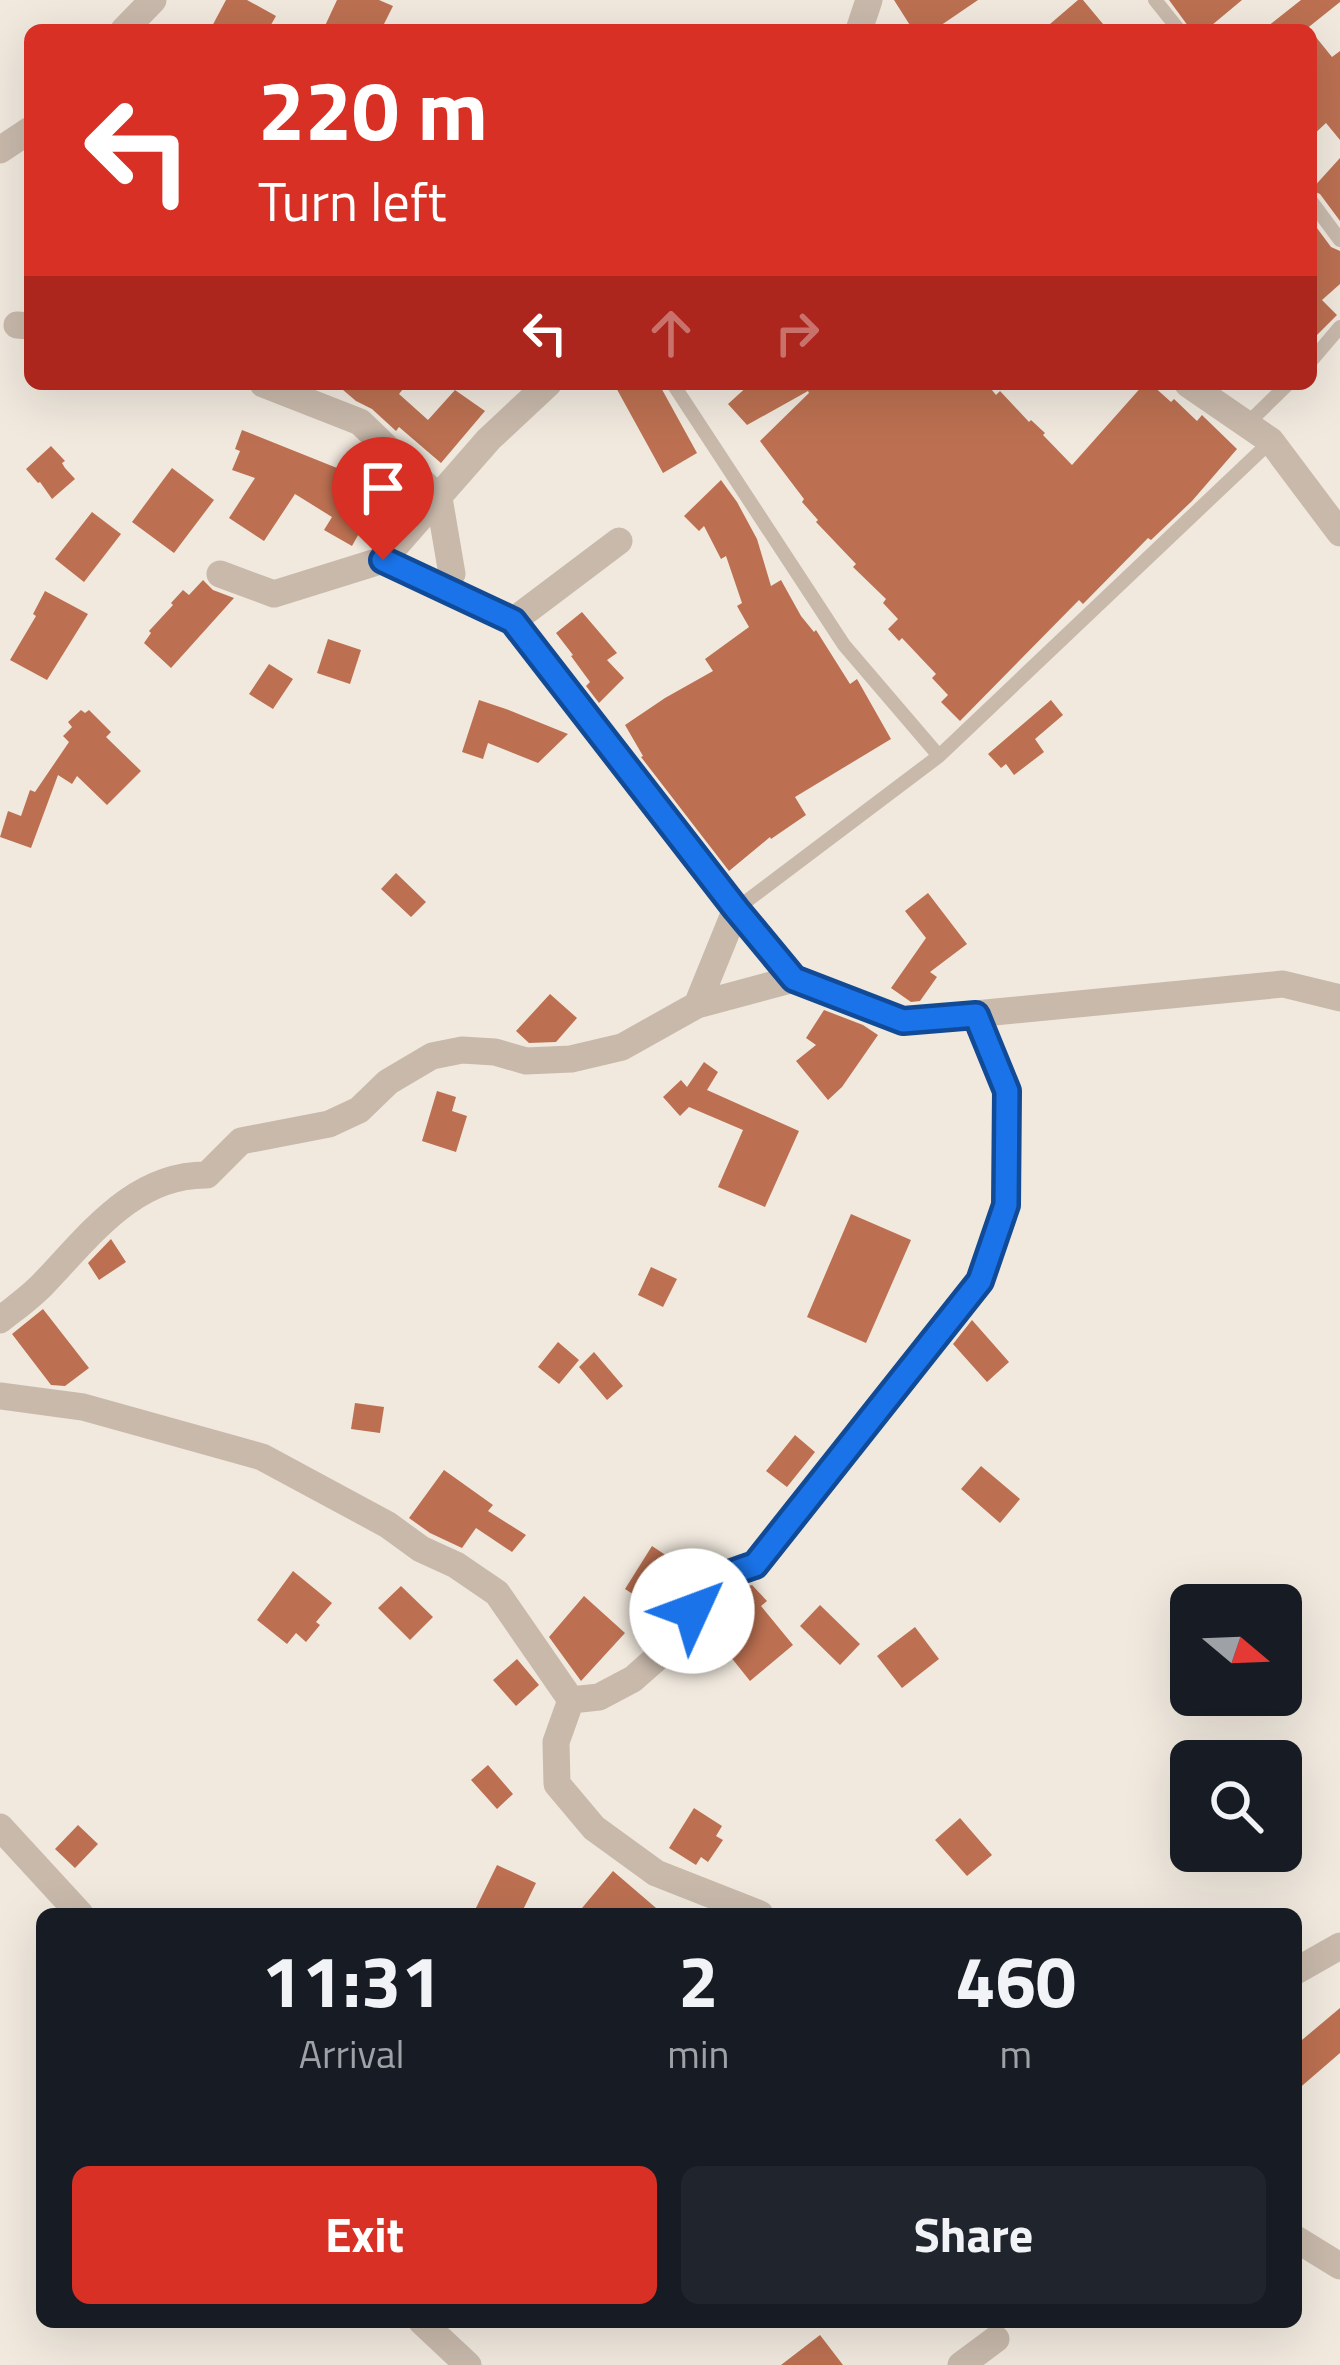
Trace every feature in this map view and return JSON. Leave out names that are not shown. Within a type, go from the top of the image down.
[{"type":"street","points":[[130,24],[153,0]]},
{"type":"street","points":[[278,390],[360,422],[439,498],[452,574]]},
{"type":"street","points":[[220,574],[274,594],[383,560],[489,439],[542,390]]},
{"type":"street","points":[[1197,390],[1271,441],[1340,533]]},
{"type":"street","points":[[513,621],[619,541]]},
{"type":"street","points":[[383,560],[513,621],[794,979],[903,1021],[1283,984],[1340,998]]},
{"type":"street","points":[[697,1004],[736,909]]},
{"type":"street","points":[[0,1320],[41,1286],[128,1198],[184,1175],[207,1175],[241,1141],[329,1124],[359,1110],[388,1082],[432,1056],[462,1050],[495,1052],[526,1061],[571,1059],[622,1048],[697,1004],[794,979]]},
{"type":"street","points":[[571,1700],[599,1697],[633,1679],[676,1640],[702,1590],[721,1577],[755,1565],[980,1281],[1006,1205],[1007,1091],[976,1015]]},
{"type":"street","points":[[0,1396],[83,1406],[262,1456],[388,1525],[497,1593],[571,1700]]},
{"type":"street","points":[[571,1700],[556,1742],[557,1784],[594,1828],[656,1874],[744,1908]]},
{"type":"street","points":[[0,1827],[74,1908]]},
{"type":"street","points":[[1302,1968],[1340,1946]]},
{"type":"street","points":[[1302,2243],[1340,2266]]},
{"type":"street","points":[[428,2328],[468,2365]]},
{"type":"street","points":[[961,2365],[996,2339]]},
{"type":"lane","points":[[1155,0],[1174,24]]},
{"type":"lane","points":[[1317,209],[1340,240]]},
{"type":"lane","points":[[1317,354],[1340,327]]},
{"type":"lane","points":[[677,390],[844,645],[939,756]]},
{"type":"lane","points":[[1248,423],[1282,390]]},
{"type":"lane","points":[[736,909],[939,756],[1271,441]]},
{"type":"building","points":[[226,0],[247,0],[276,16],[271,24],[213,24]]},
{"type":"building","points":[[337,0],[379,0],[393,6],[384,24],[326,24]]},
{"type":"building","points":[[894,0],[978,0],[943,24],[909,24]]},
{"type":"building","points":[[1083,0],[1103,24],[1050,24]]},
{"type":"building","points":[[1169,0],[1242,0],[1213,24],[1187,24]]},
{"type":"building","points":[[1301,0],[1340,0],[1312,24],[1271,24]]},
{"type":"building","points":[[1317,38],[1332,57],[1340,51],[1340,140],[1326,123],[1317,131]]},
{"type":"building","points":[[1340,158],[1340,221],[1317,193],[1317,183]]},
{"type":"building","points":[[1317,228],[1340,251],[1340,284],[1322,300],[1337,315],[1317,335]]},
{"type":"building","points":[[343,390],[402,390],[399,394],[428,420],[455,390],[485,411],[441,463],[399,427],[396,431]]},
{"type":"building","points":[[617,390],[662,390],[697,453],[663,473]]},
{"type":"building","points":[[743,390],[992,390],[996,395],[1000,391],[1072,465],[1139,390],[1158,390],[1197,421],[1202,415],[1237,449],[1192,501],[1083,604],[1079,600],[960,721],[941,702],[948,695],[932,678],[936,674],[888,629],[898,619],[883,603],[886,599],[816,522],[760,441],[808,391],[747,425],[728,404]]},
{"type":"building","points":[[242,430],[347,472],[341,483],[376,503],[352,546],[324,530],[332,517],[295,494],[264,541],[229,518],[255,478],[232,470]]},
{"type":"building","points":[[51,446],[75,479],[52,499],[26,469]]},
{"type":"building","points":[[172,468],[214,500],[174,553],[132,522]]},
{"type":"building","points":[[721,480],[757,539],[771,586],[781,580],[850,684],[857,679],[891,739],[795,797],[806,815],[729,871],[641,757],[625,725],[713,671],[705,659],[749,627],[737,606],[742,603],[726,556],[721,559],[704,526],[699,531],[684,516]]},
{"type":"building","points":[[92,512],[121,534],[84,582],[55,559]]},
{"type":"building","points":[[203,580],[213,590],[234,598],[171,668],[144,643],[183,590],[189,595]]},
{"type":"building","points":[[45,591],[88,614],[47,680],[10,660]]},
{"type":"building","points":[[582,612],[617,653],[607,660],[624,678],[599,703],[556,633]]},
{"type":"building","points":[[328,639],[361,650],[350,684],[317,673]]},
{"type":"building","points":[[269,664],[293,679],[273,709],[249,694]]},
{"type":"building","points":[[479,700],[568,734],[538,763],[488,743],[483,759],[462,752]]},
{"type":"building","points":[[1051,700],[1063,715],[1035,739],[1044,752],[1014,775],[1006,764],[1001,768],[988,754]]},
{"type":"building","points":[[81,710],[89,710],[111,732],[106,737],[141,771],[107,805],[77,776],[72,784],[58,775],[31,848],[0,837],[8,811],[21,816],[30,790],[35,792],[69,742],[63,736],[72,727],[68,722]]},
{"type":"building","points":[[396,873],[426,902],[411,917],[381,889]]},
{"type":"building","points":[[928,893],[967,944],[930,972],[937,977],[920,1001],[911,1002],[891,988],[926,938],[905,911]]},
{"type":"building","points":[[550,994],[577,1018],[556,1042],[529,1043],[516,1031]]},
{"type":"building","points":[[824,1010],[878,1035],[828,1100],[796,1061],[816,1045],[806,1038]]},
{"type":"building","points":[[704,1062],[718,1072],[707,1090],[799,1131],[765,1207],[718,1187],[743,1130],[689,1107],[680,1116],[663,1097],[681,1080],[687,1087]]},
{"type":"building","points":[[437,1091],[456,1097],[452,1111],[467,1116],[456,1152],[422,1141]]},
{"type":"building","points":[[851,1214],[911,1240],[866,1343],[807,1317]]},
{"type":"building","points":[[111,1239],[126,1262],[99,1280],[88,1263]]},
{"type":"building","points":[[651,1267],[677,1279],[663,1307],[638,1295]]},
{"type":"building","points":[[43,1309],[89,1368],[65,1386],[51,1385],[12,1334]]},
{"type":"building","points":[[972,1320],[1009,1362],[987,1382],[953,1344]]},
{"type":"building","points":[[558,1342],[579,1360],[559,1384],[538,1367]]},
{"type":"building","points":[[594,1352],[623,1386],[607,1400],[579,1367]]},
{"type":"building","points":[[355,1403],[384,1407],[380,1433],[351,1429]]},
{"type":"building","points":[[795,1435],[815,1452],[787,1487],[766,1471]]},
{"type":"building","points":[[981,1466],[1020,1499],[1000,1523],[961,1489]]},
{"type":"building","points":[[444,1470],[493,1505],[488,1511],[526,1535],[512,1552],[476,1528],[462,1548],[409,1518]]},
{"type":"building","points":[[652,1546],[691,1572],[664,1614],[625,1589]]},
{"type":"building","points":[[293,1571],[332,1603],[306,1642],[296,1633],[287,1644],[257,1620]]},
{"type":"building","points":[[752,1585],[767,1601],[761,1606],[793,1645],[750,1681],[722,1646],[730,1639],[709,1616],[729,1593]]},
{"type":"building","points":[[401,1586],[433,1617],[410,1640],[378,1608]]},
{"type":"building","points":[[584,1596],[625,1633],[581,1681],[549,1637]]},
{"type":"building","points":[[820,1605],[860,1644],[840,1665],[800,1626]]},
{"type":"building","points":[[915,1627],[939,1659],[902,1688],[877,1656]]},
{"type":"building","points":[[517,1659],[539,1685],[516,1706],[493,1680]]},
{"type":"building","points":[[488,1765],[513,1794],[497,1809],[471,1780]]},
{"type":"building","points":[[694,1808],[722,1826],[716,1836],[723,1840],[708,1862],[701,1857],[696,1865],[669,1848]]},
{"type":"building","points":[[960,1818],[992,1855],[967,1876],[935,1840]]},
{"type":"building","points":[[78,1825],[98,1844],[75,1868],[55,1849]]},
{"type":"building","points":[[497,1865],[536,1883],[524,1908],[476,1908]]},
{"type":"building","points":[[613,1871],[656,1908],[582,1908]]},
{"type":"building","points":[[1340,2008],[1340,2053],[1302,2086],[1302,2040]]},
{"type":"building","points":[[820,2335],[843,2365],[781,2365]]},
{"type":"route","points":[[383,560],[513,621],[794,979],[903,1021],[976,1015],[1007,1091],[1006,1205],[980,1281],[755,1565],[721,1577],[702,1590],[692,1611]]}]
